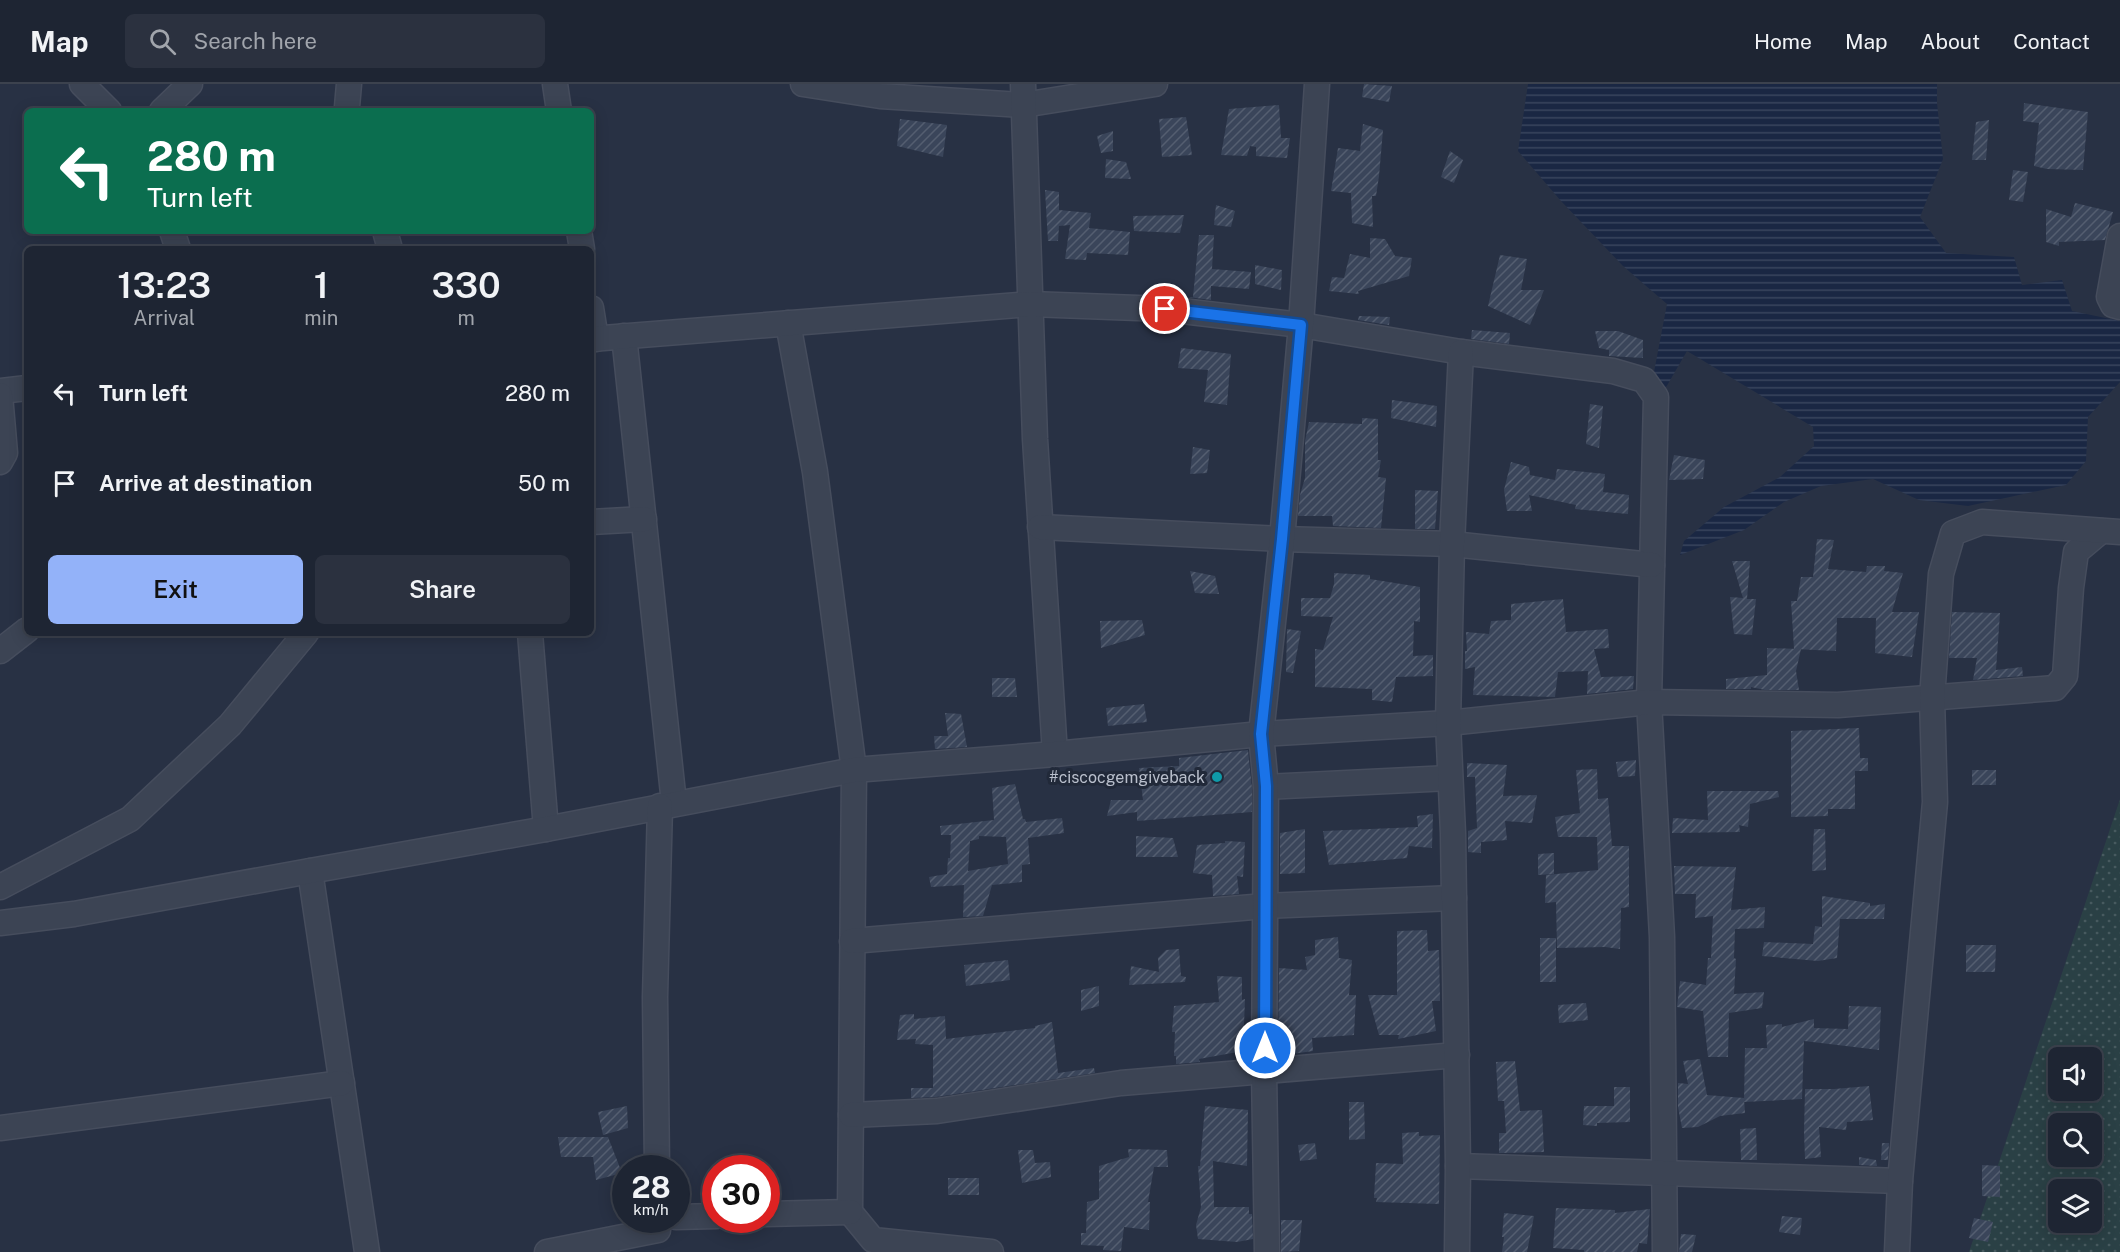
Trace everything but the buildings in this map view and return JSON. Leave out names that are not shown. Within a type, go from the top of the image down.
[{"type":"street","points":[[82,84],[106,108]]},
{"type":"street","points":[[165,108],[190,84]]},
{"type":"street","points":[[347,108],[349,84]]},
{"type":"street","points":[[555,84],[559,108]]},
{"type":"street","points":[[804,84],[880,96],[1023,94],[1155,84]]},
{"type":"street","points":[[1267,1252],[1264,1071],[1266,786],[1261,734],[1282,539],[1301,325],[1317,84]]},
{"type":"street","points":[[1023,94],[1035,439],[1055,754]]},
{"type":"street","points":[[2120,236],[2109,297],[2112,305],[2120,307]]},
{"type":"street","points":[[594,339],[1030,304],[1165,309],[1301,325],[1461,352],[1613,370],[1644,380],[1656,397],[1649,702],[1662,937],[1665,1252]]},
{"type":"street","points":[[788,323],[815,472],[854,770],[850,1212],[872,1246],[991,1252]]},
{"type":"street","points":[[624,336],[644,519],[667,805],[655,997],[657,1155]]},
{"type":"street","points":[[1457,1252],[1454,833],[1448,723],[1452,544],[1461,352]]},
{"type":"street","points":[[0,462],[5,453],[0,393],[24,389]]},
{"type":"street","points":[[594,522],[644,519]]},
{"type":"street","points":[[1897,1252],[1900,1181],[1935,802],[1932,698],[1941,574],[1953,533],[1982,522],[2111,532]]},
{"type":"street","points":[[1040,527],[1282,539],[1452,544],[1652,565]]},
{"type":"street","points":[[0,923],[74,914],[546,829],[854,770],[1261,734],[1448,723],[1649,702],[1838,705],[2055,688],[2065,676],[2076,552],[2111,532]]},
{"type":"street","points":[[0,651],[24,632]]},
{"type":"street","points":[[0,887],[130,819],[230,725],[304,636]]},
{"type":"street","points":[[530,636],[546,829]]},
{"type":"street","points":[[1266,786],[1450,778]]},
{"type":"street","points":[[310,871],[367,1252]]},
{"type":"street","points":[[852,941],[1265,906],[1454,898]]},
{"type":"street","points":[[851,1115],[937,1111],[1121,1083],[1457,1055]]},
{"type":"street","points":[[0,1128],[342,1083]]},
{"type":"street","points":[[1458,1166],[1900,1181]]},
{"type":"street","points":[[780,1214],[850,1212]]},
{"type":"street","points":[[547,1252],[647,1233]]},
{"type":"green space","points":[[2120,799],[2120,1252],[1969,1252]]},
{"type":"water","points":[[1528,84],[1937,84],[1943,159],[1920,217],[1946,253],[2014,257],[2022,285],[2062,280],[2072,311],[2120,321],[2120,382],[2088,417],[2086,461],[2066,485],[1968,506],[1919,500],[1873,479],[1821,486],[1784,502],[1744,530],[1680,555],[1684,541],[1724,507],[1780,477],[1814,446],[1813,427],[1687,351],[1665,389],[1654,372],[1667,304],[1623,266],[1561,201],[1518,151]]},
{"type":"place","name":"#ciscocgemgiveback","points":[[1217,777]]},
{"type":"route","points":[[1165,309],[1301,325],[1282,539],[1261,734],[1266,786],[1265,1048]]}]
